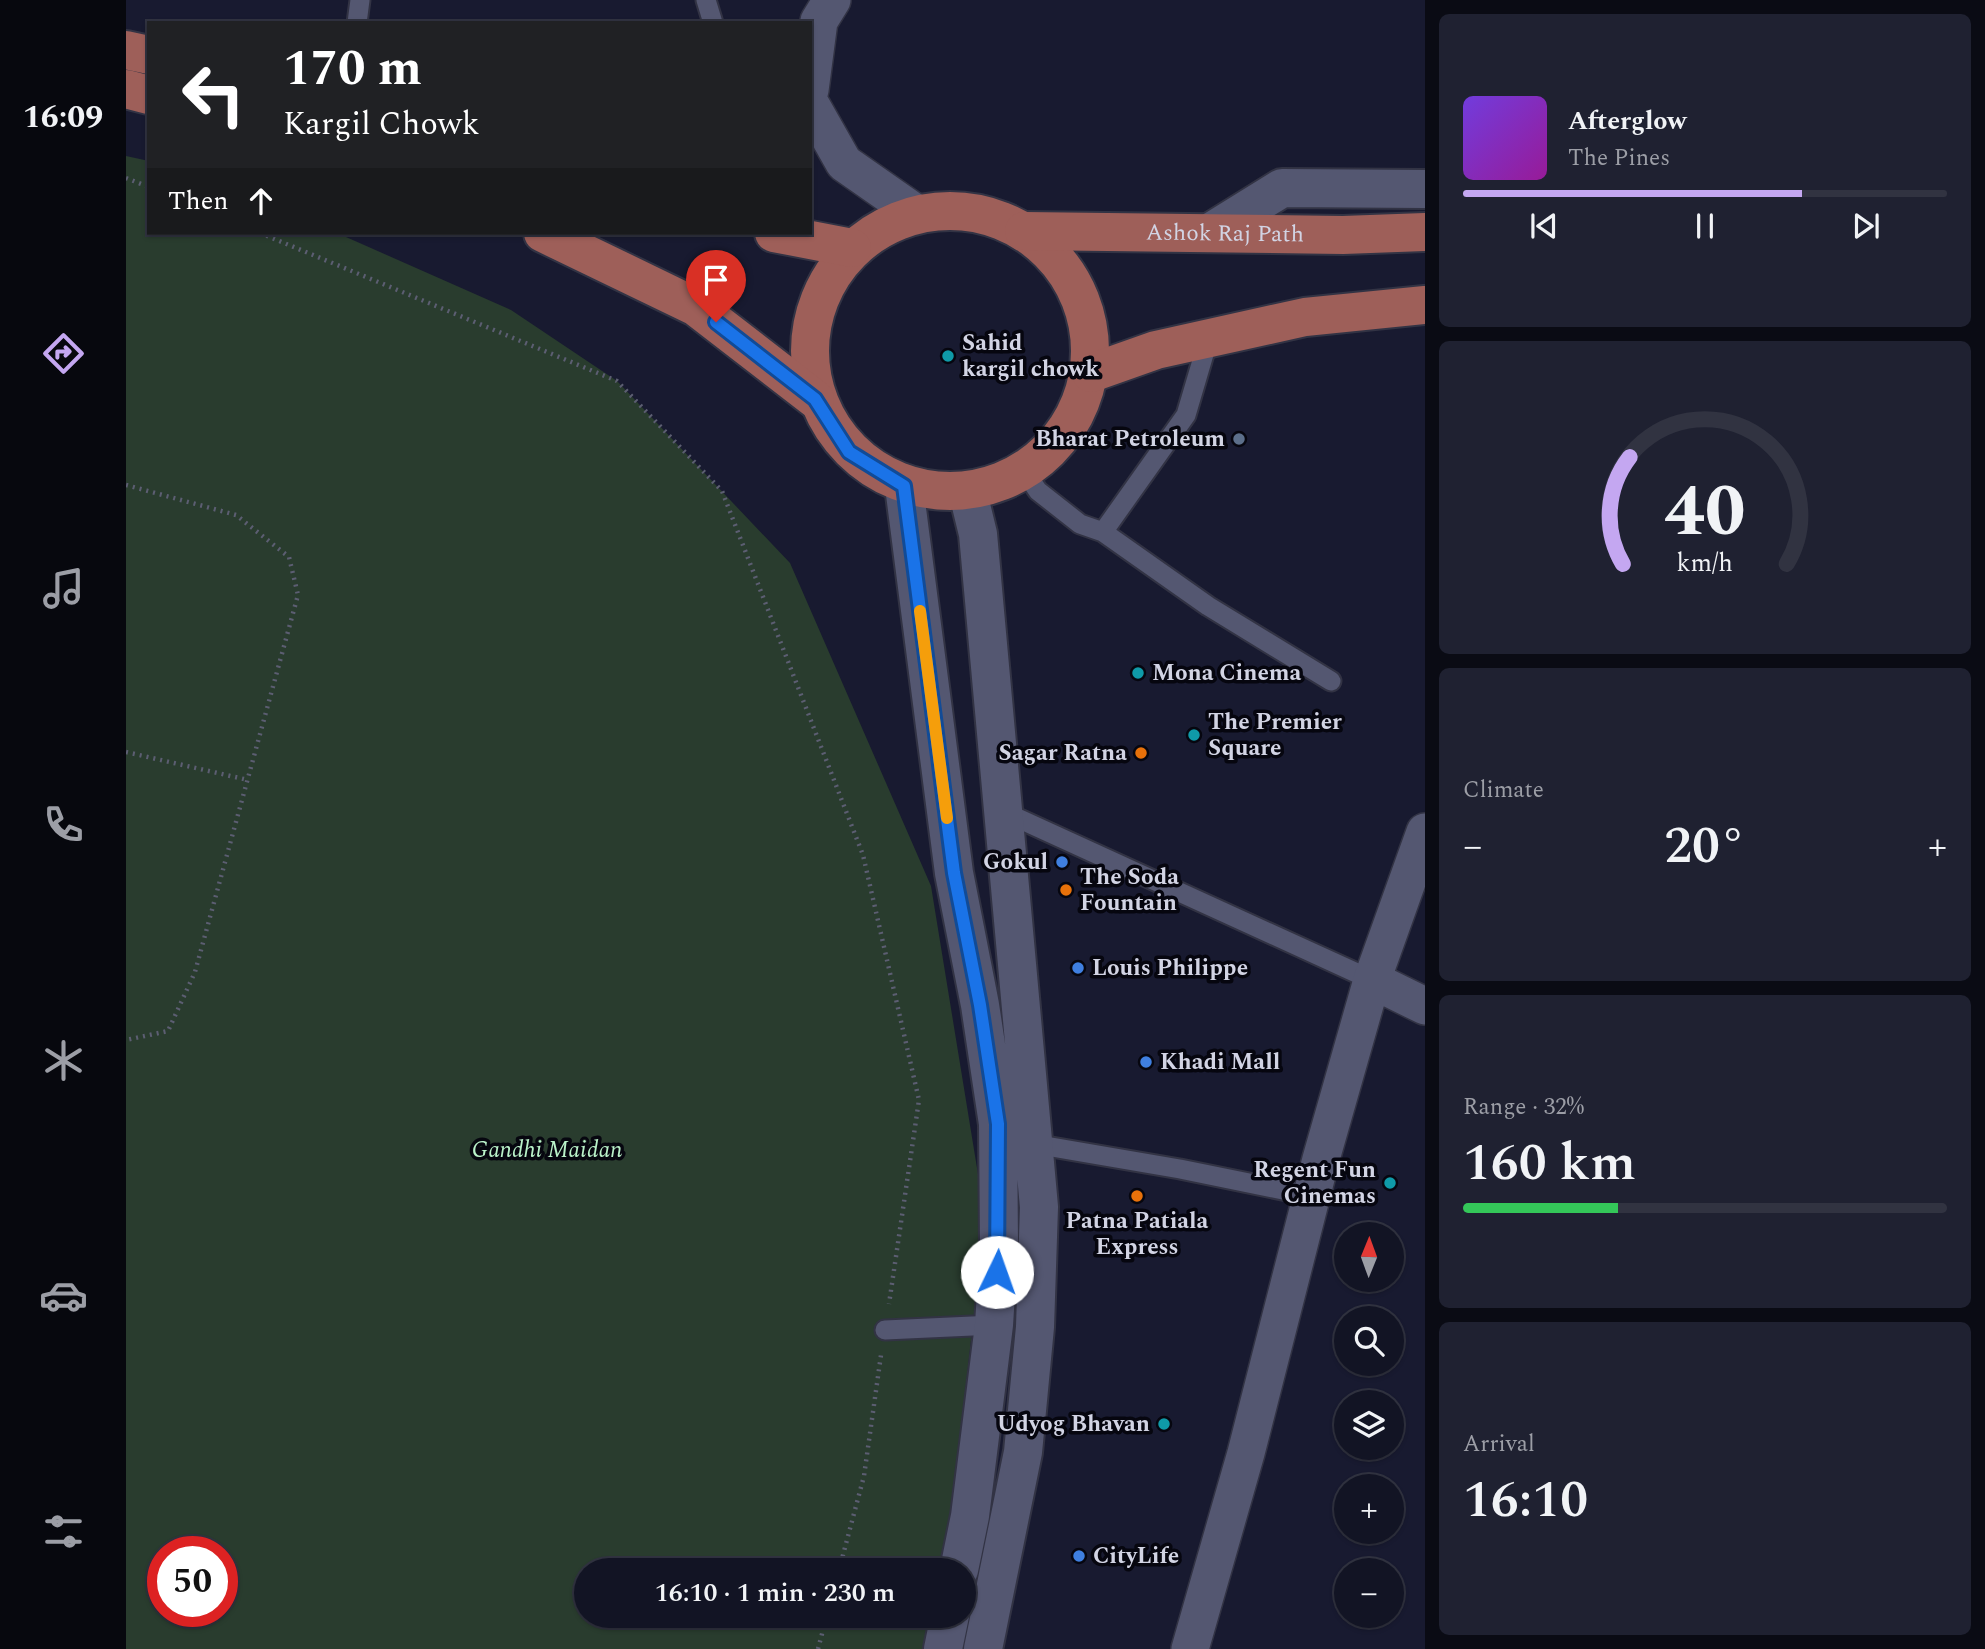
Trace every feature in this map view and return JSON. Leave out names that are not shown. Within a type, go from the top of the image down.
[{"type":"main road","points":[[126,50],[147,55]]},
{"type":"main road","points":[[126,89],[147,94]]},
{"type":"main road","points":[[1211,232],[1282,188],[1425,189]]},
{"type":"main road","points":[[547,235],[696,307],[815,399],[849,452],[904,486],[968,493],[1025,472],[1069,429],[1091,373],[1088,318],[1065,268],[1024,231],[972,211],[917,214],[882,227],[852,248],[820,292],[807,345],[815,399]]},
{"type":"main road","name":"Ashok Raj Path","points":[[1024,231],[1343,235],[1425,232]]},
{"type":"main road","points":[[784,235],[852,248]]},
{"type":"main road","points":[[1091,373],[1156,350],[1305,317],[1425,305]]},
{"type":"main road","points":[[904,486],[954,873],[980,1005],[998,1124],[999,1245],[994,1325],[970,1516],[961,1558]]},
{"type":"main road","points":[[968,493],[978,534],[1039,1207],[1035,1327],[1023,1452],[983,1649]]},
{"type":"main road","points":[[943,1649],[947,1628]]},
{"type":"street","points":[[812,73],[820,7]]},
{"type":"street","points":[[812,107],[844,163],[917,214]]},
{"type":"street","points":[[1190,1649],[1247,1452],[1312,1196],[1372,979],[1425,832]]},
{"type":"street","points":[[1372,979],[1425,1006]]},
{"type":"lane","points":[[357,21],[360,0]]},
{"type":"lane","points":[[706,0],[712,21]]},
{"type":"lane","points":[[1103,533],[1186,415],[1209,337]]},
{"type":"lane","points":[[1025,472],[1038,491],[1080,524],[1103,533],[1208,606],[1331,681]]},
{"type":"lane","points":[[1002,811],[1372,979]]},
{"type":"lane","points":[[1034,1144],[1181,1169],[1312,1196]]},
{"type":"lane","points":[[885,1331],[994,1325]]},
{"type":"path","points":[[126,178],[147,186]]},
{"type":"path","points":[[265,235],[617,381],[722,491],[863,855],[919,1100],[864,1476],[842,1558]]},
{"type":"path","points":[[126,485],[236,515],[289,557],[298,595],[195,972],[168,1031],[126,1040]]},
{"type":"path","points":[[126,752],[248,780]]},
{"type":"path","points":[[818,1649],[824,1628]]},
{"type":"green space","name":"Gandhi Maidan","points":[[126,156],[147,161],[147,235],[342,235],[511,310],[617,381],[790,563],[931,886],[985,1217],[946,1558],[574,1558],[574,1628],[939,1628],[937,1649],[126,1649]]},
{"type":"slow traffic","points":[[920,611],[947,818]]},
{"type":"place","name":"Sahid kargil chowk","points":[[948,356]]},
{"type":"place","name":"Bharat Petroleum","points":[[1239,439]]},
{"type":"place","name":"Mona Cinema","points":[[1138,673]]},
{"type":"place","name":"The Premier Square","points":[[1194,735]]},
{"type":"place","name":"Sagar Ratna","points":[[1141,753]]},
{"type":"place","name":"Gokul","points":[[1062,862]]},
{"type":"place","name":"The Soda Fountain","points":[[1066,890]]},
{"type":"place","name":"Louis Philippe","points":[[1078,968]]},
{"type":"place","name":"Khadi Mall","points":[[1146,1062]]},
{"type":"place","name":"Regent Fun Cinemas","points":[[1390,1183]]},
{"type":"place","name":"Patna Patiala Express","points":[[1137,1196]]},
{"type":"place","name":"Udyog Bhavan","points":[[1164,1424]]},
{"type":"place","name":"CityLife","points":[[1079,1556]]},
{"type":"route","points":[[716,322],[815,399],[849,452],[904,486],[954,873],[980,1005],[998,1124],[997,1272]]}]
